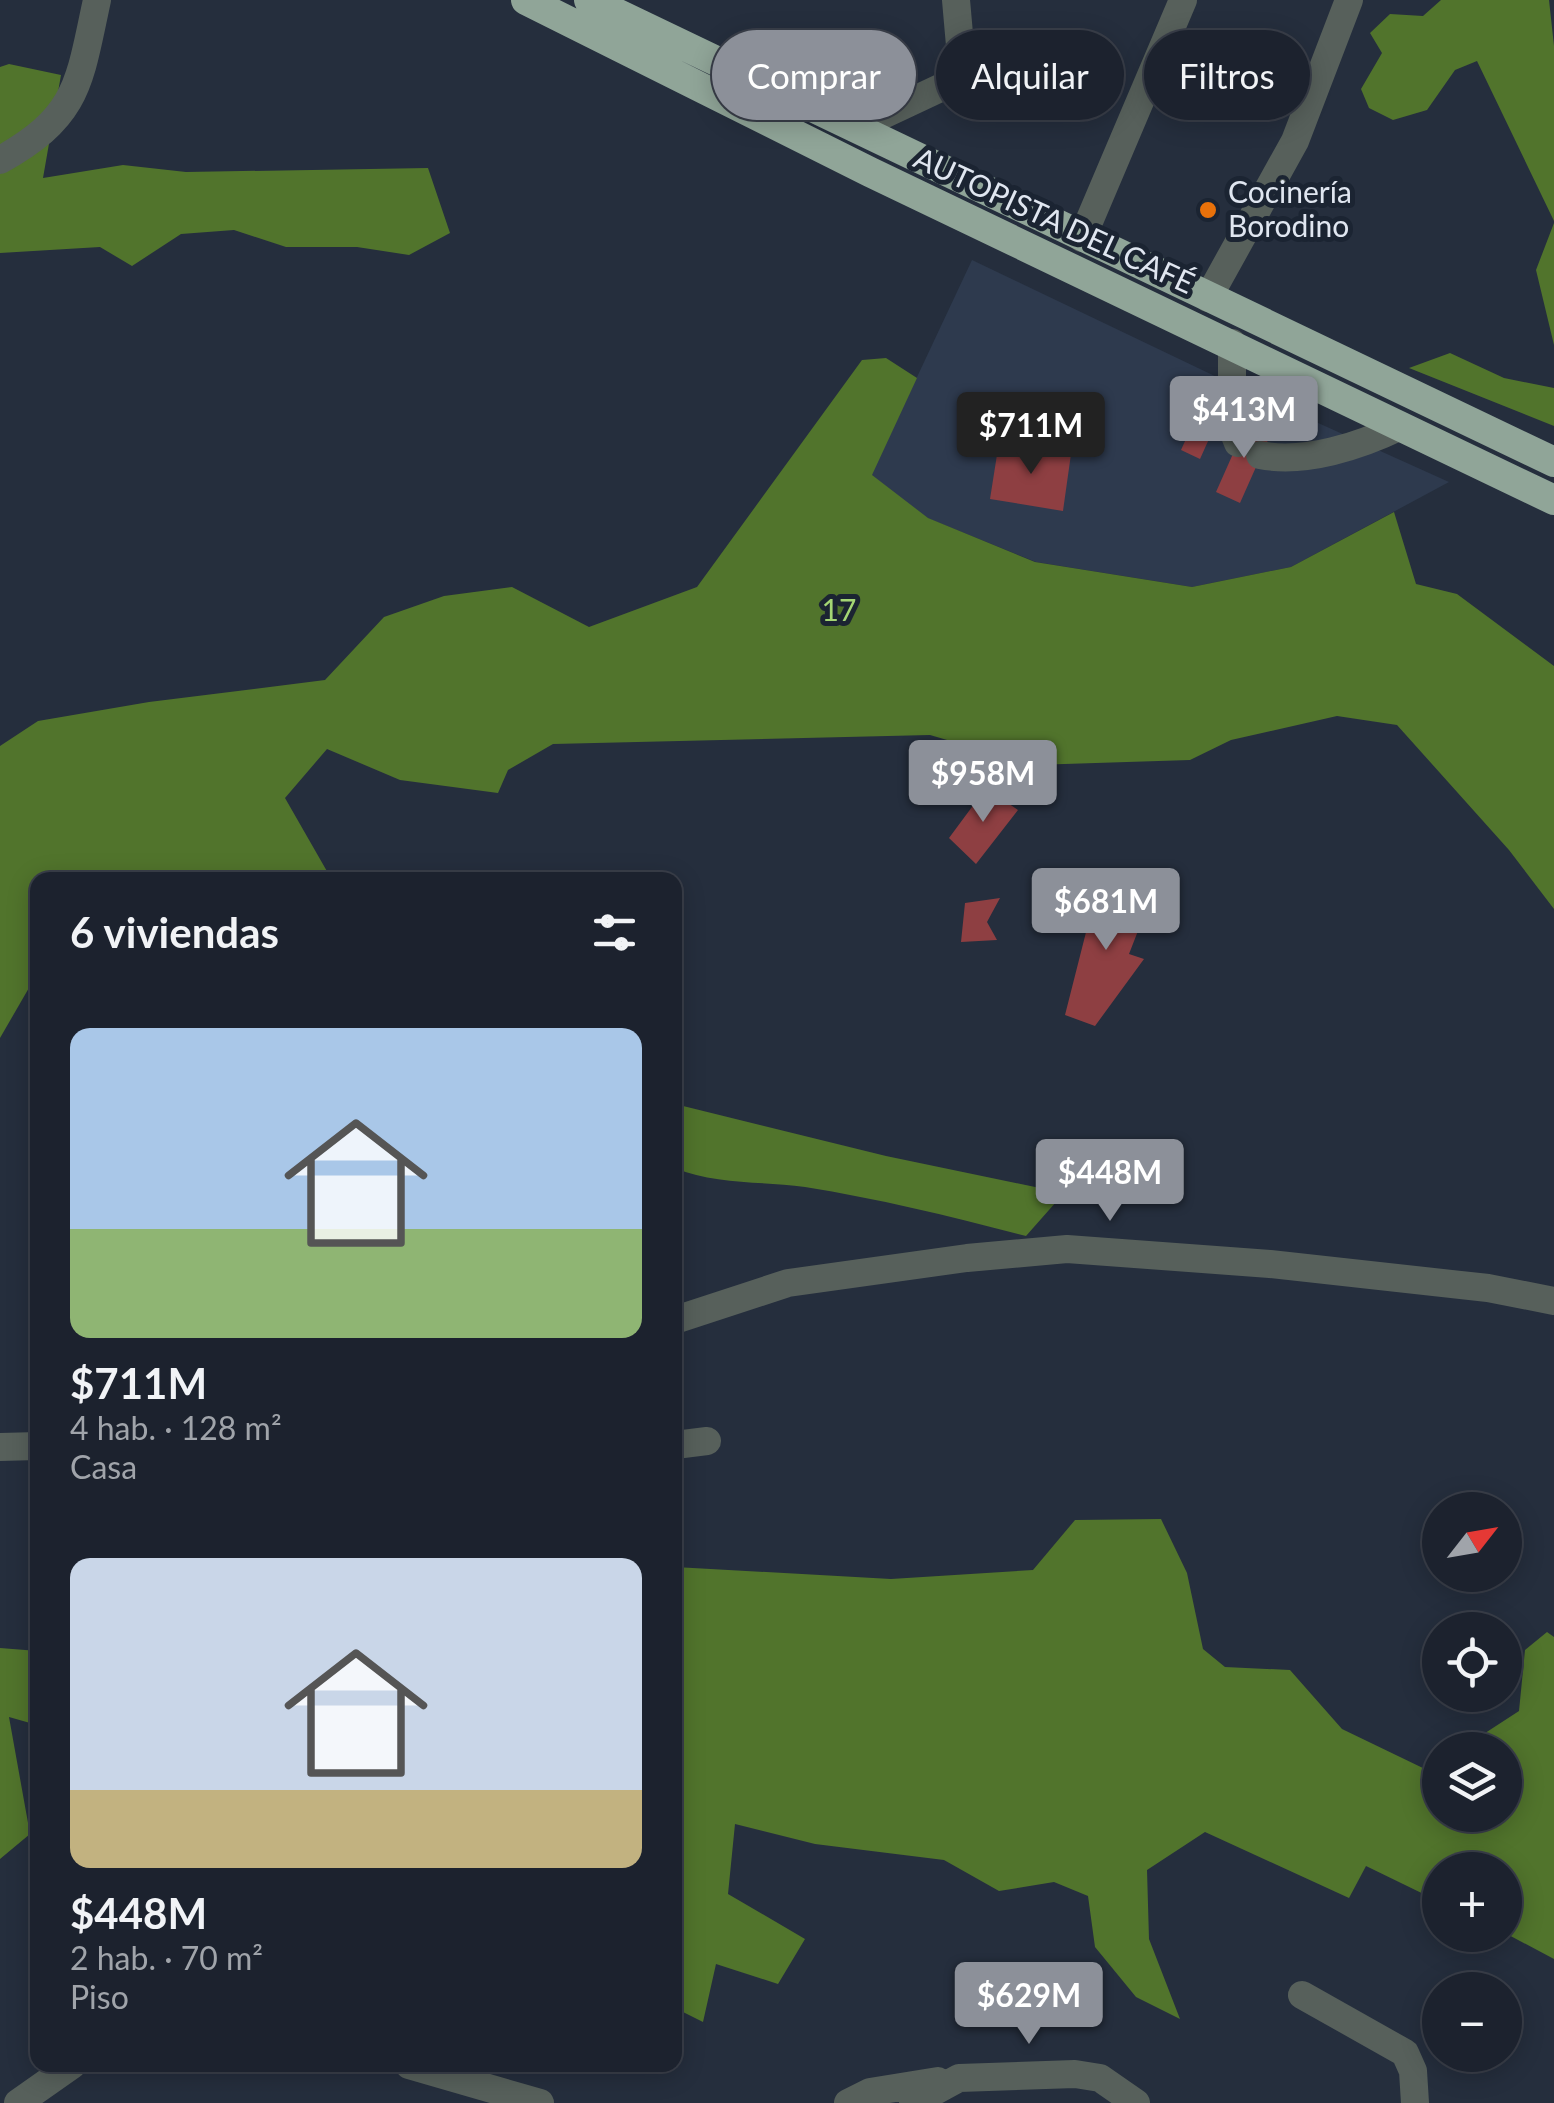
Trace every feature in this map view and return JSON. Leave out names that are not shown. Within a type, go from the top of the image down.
[{"type":"highway","name":"AUTOPISTA DEL CAFÉ","points":[[526,0],[870,172],[1554,500]]},
{"type":"highway","name":"AUTOPISTA DEL CAFÉ","points":[[590,0],[1554,462]]},
{"type":"street","points":[[0,160],[40,138],[58,120],[79,83],[97,0]]},
{"type":"street","points":[[855,128],[955,81],[962,68],[956,0]]},
{"type":"street","points":[[1082,238],[1183,0]]},
{"type":"street","points":[[1208,298],[1295,141],[1349,0]]},
{"type":"street","points":[[1232,343],[1232,428],[1249,449],[1297,458],[1373,440],[1400,426]]},
{"type":"street","points":[[682,1318],[788,1284],[967,1258],[1066,1249],[1270,1264],[1488,1288],[1554,1301]]},
{"type":"street","points":[[682,1444],[707,1441]]},
{"type":"street","points":[[0,1447],[30,1446]]},
{"type":"street","points":[[1302,1995],[1404,2053],[1413,2071],[1415,2103]]},
{"type":"street","points":[[18,2103],[62,2072]]},
{"type":"street","points":[[433,2072],[540,2103]]},
{"type":"street","points":[[848,2103],[870,2092],[960,2078],[1075,2074],[1100,2078],[1136,2103]]},
{"type":"street","points":[[913,2103],[960,2078]]},
{"type":"shaded area","points":[[972,260],[1449,482],[1291,567],[1192,587],[1036,562],[927,518],[871,475]]},
{"type":"green space","points":[[1441,0],[1549,0],[1554,46],[1554,221],[1477,61],[1455,70],[1427,110],[1393,120],[1369,108],[1361,89],[1382,53],[1370,33],[1390,14],[1423,16]]},
{"type":"green space","points":[[9,64],[61,75],[43,178],[123,165],[186,172],[428,168],[450,233],[409,255],[357,247],[286,247],[234,230],[181,234],[132,266],[100,247],[0,253],[0,67]]},
{"type":"green space","points":[[1554,223],[1554,345],[1536,270]]},
{"type":"green space","points":[[1450,353],[1504,378],[1554,388],[1554,426],[1409,368]]},
{"type":"green space","name":"17","points":[[886,358],[917,378],[872,475],[928,518],[1035,562],[1192,587],[1291,567],[1394,512],[1416,584],[1457,594],[1554,666],[1554,909],[1509,850],[1397,725],[1337,716],[1231,740],[1190,760],[1033,765],[930,735],[553,744],[508,770],[498,793],[400,780],[327,749],[285,798],[327,872],[30,872],[30,986],[0,1038],[0,746],[38,721],[149,702],[325,680],[384,617],[444,596],[512,587],[589,627],[697,587],[862,360]]},
{"type":"green space","points":[[682,1106],[886,1156],[1064,1193],[1026,1236],[833,1192],[682,1170]]},
{"type":"green space","points":[[1161,1519],[1187,1573],[1203,1649],[1225,1667],[1290,1670],[1342,1729],[1422,1768],[1422,1832],[1522,1832],[1522,1732],[1487,1732],[1522,1712],[1525,1650],[1547,1632],[1554,1637],[1554,1959],[1522,1942],[1522,1852],[1422,1852],[1422,1893],[1366,1866],[1349,1898],[1205,1832],[1147,1870],[1149,1939],[1180,2019],[1136,1997],[1095,1947],[1088,1896],[1054,1882],[999,1891],[944,1860],[815,1844],[735,1824],[728,1894],[805,1939],[778,1984],[716,1964],[703,2022],[682,2012],[682,1567],[891,1579],[1033,1570],[1075,1520]]},
{"type":"green space","points":[[0,1648],[30,1650],[30,1723],[9,1717],[30,1834],[0,1859]]},
{"type":"building","points":[[1199,410],[1218,419],[1200,459],[1181,450]]},
{"type":"building","points":[[1248,420],[1272,431],[1240,503],[1216,492]]},
{"type":"building","points":[[999,442],[1071,454],[1063,511],[990,499]]},
{"type":"building","points":[[986,788],[1018,810],[976,864],[949,838]]},
{"type":"building","points":[[1099,881],[1150,900],[1129,954],[1144,959],[1095,1026],[1065,1015]]},
{"type":"building","points":[[1000,898],[987,922],[997,940],[961,942],[965,903]]},
{"type":"place","name":"Cocinería Borodino","points":[[1208,210]]}]
